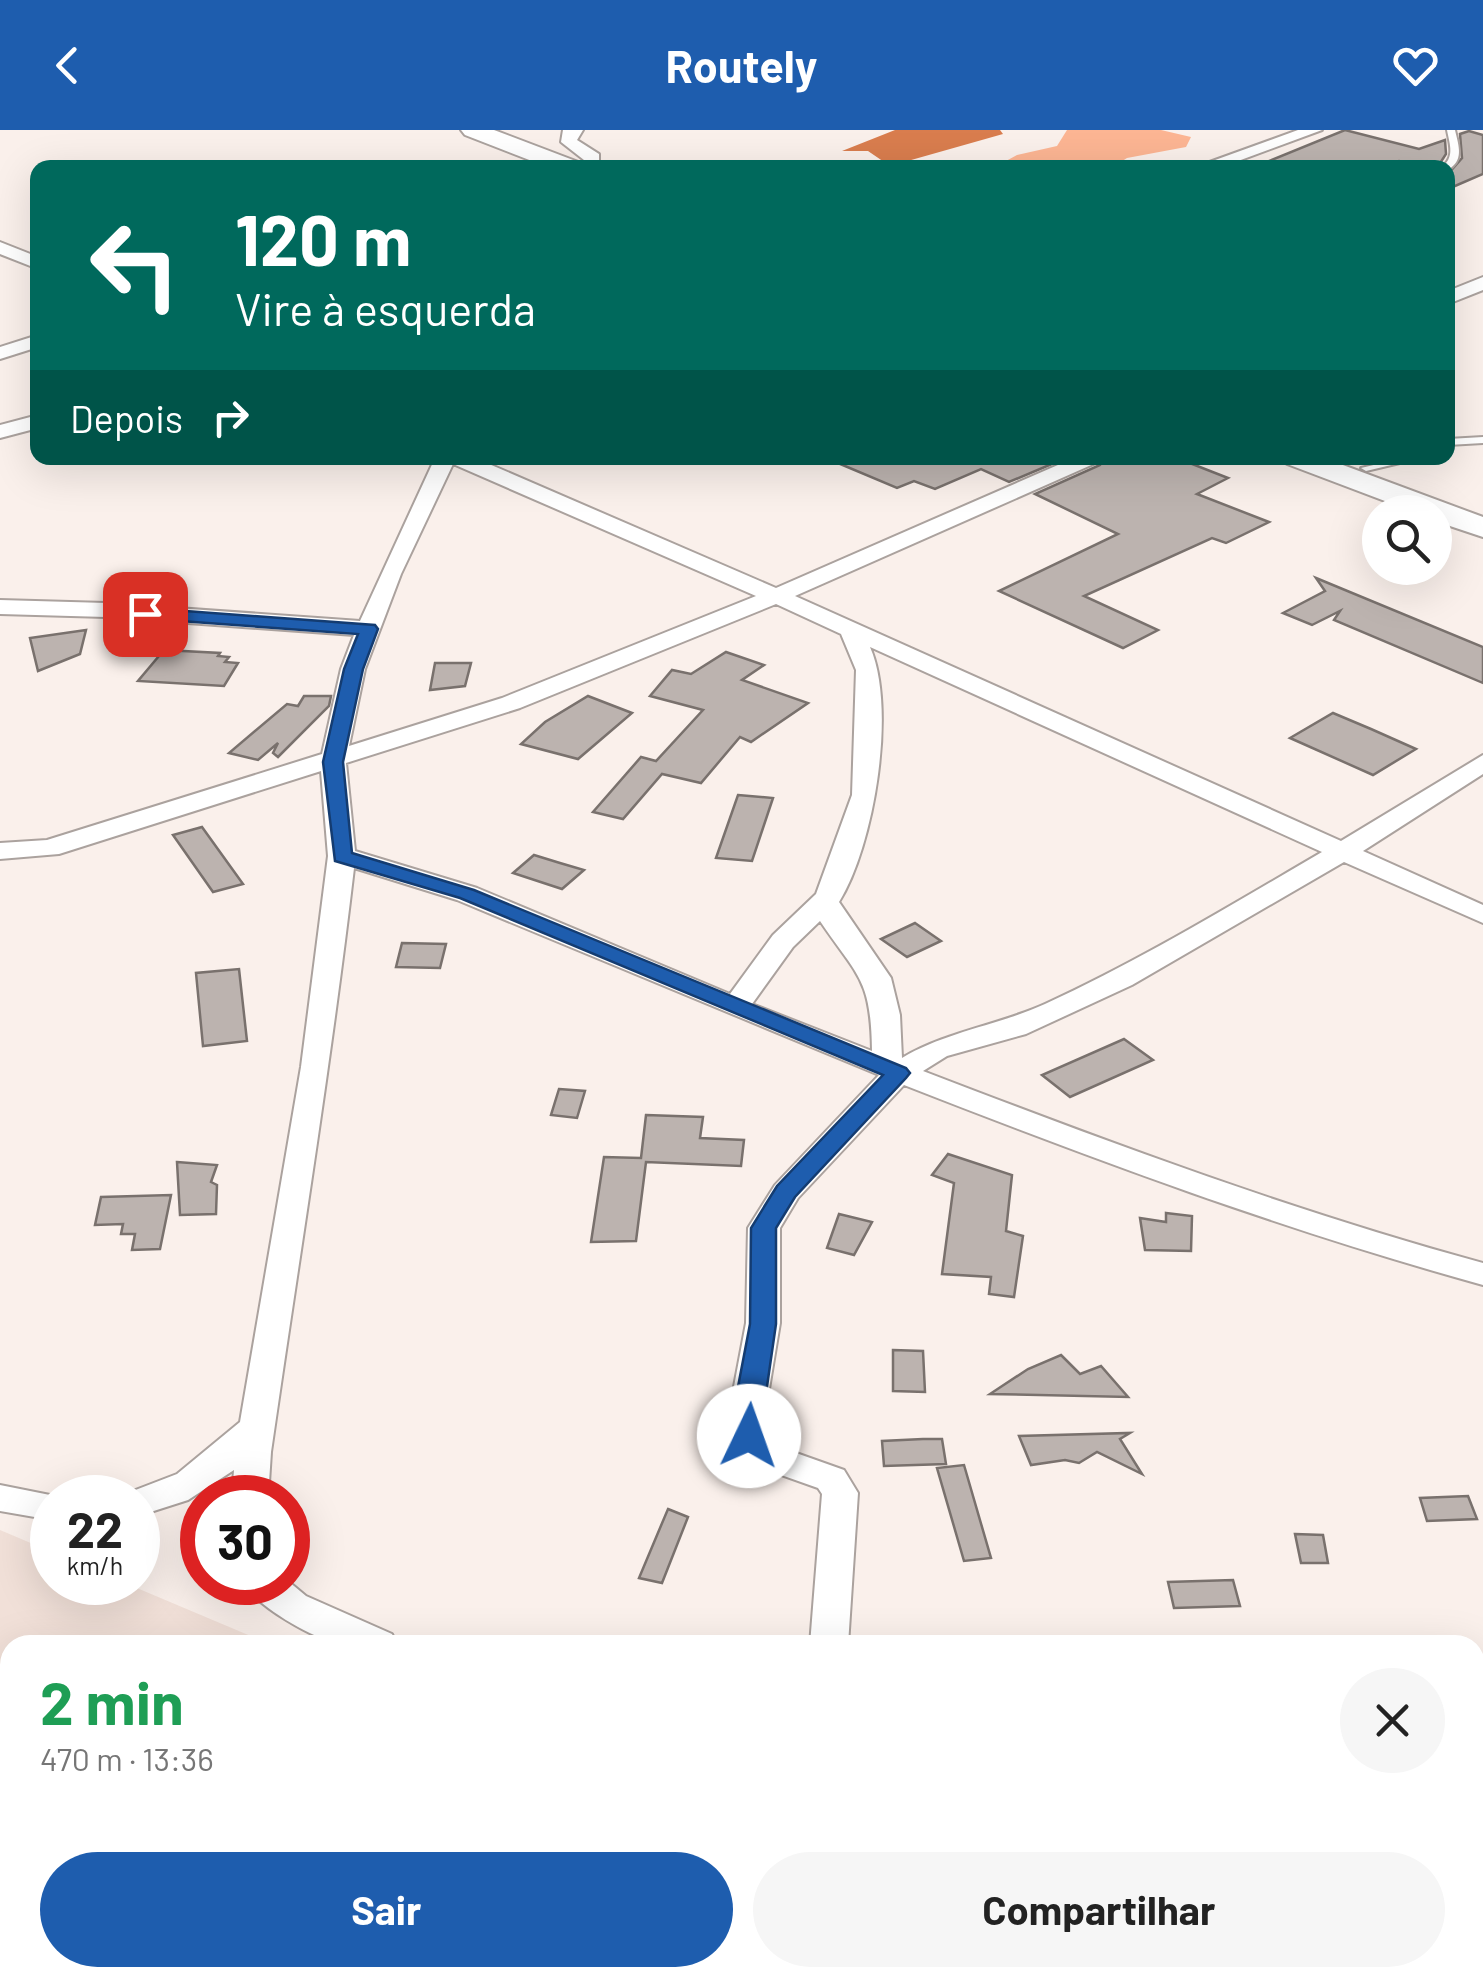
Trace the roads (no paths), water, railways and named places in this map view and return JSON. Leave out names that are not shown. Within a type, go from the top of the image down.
[{"type":"main road","points":[[442,130],[520,160]]},
{"type":"main road","points":[[473,130],[552,160]]},
{"type":"main road","points":[[1316,465],[1483,528]]},
{"type":"main road","points":[[1361,465],[1483,512]]},
{"type":"street","points":[[575,130],[570,132],[569,142],[592,160]]},
{"type":"street","points":[[1224,160],[1314,130]]},
{"type":"street","points":[[0,247],[30,260]]},
{"type":"street","points":[[1455,295],[1483,283]]},
{"type":"street","points":[[0,353],[30,344]]},
{"type":"street","points":[[0,432],[30,423]]},
{"type":"street","points":[[252,1475],[298,1158],[316,1067],[342,856],[333,762],[354,669],[442,465]]},
{"type":"street","points":[[474,465],[776,596],[1483,915]]},
{"type":"street","points":[[0,850],[49,848],[512,704],[776,596],[1074,465]]},
{"type":"street","points":[[0,608],[106,610],[369,629]]},
{"type":"street","points":[[736,1007],[783,941],[825,901],[865,795],[868,670],[850,630]]},
{"type":"street","points":[[830,1635],[840,1492],[831,1479],[770,1458],[749,1436],[747,1413],[763,1324],[764,1228],[786,1192],[892,1070],[936,1050],[1016,1028],[1122,979],[1341,852],[1483,763]]},
{"type":"street","points":[[342,856],[467,894],[892,1070],[1167,1176],[1349,1237],[1483,1274]]},
{"type":"street","points":[[825,901],[834,926],[871,967],[886,1010],[892,1070]]},
{"type":"street","points":[[160,1497],[194,1482],[257,1428]]},
{"type":"street","points":[[0,1498],[30,1503]]},
{"type":"street","points":[[292,1605],[356,1635]]},
{"type":"lane","points":[[1451,130],[1454,160]]},
{"type":"lane","points":[[1455,442],[1483,440]]}]
